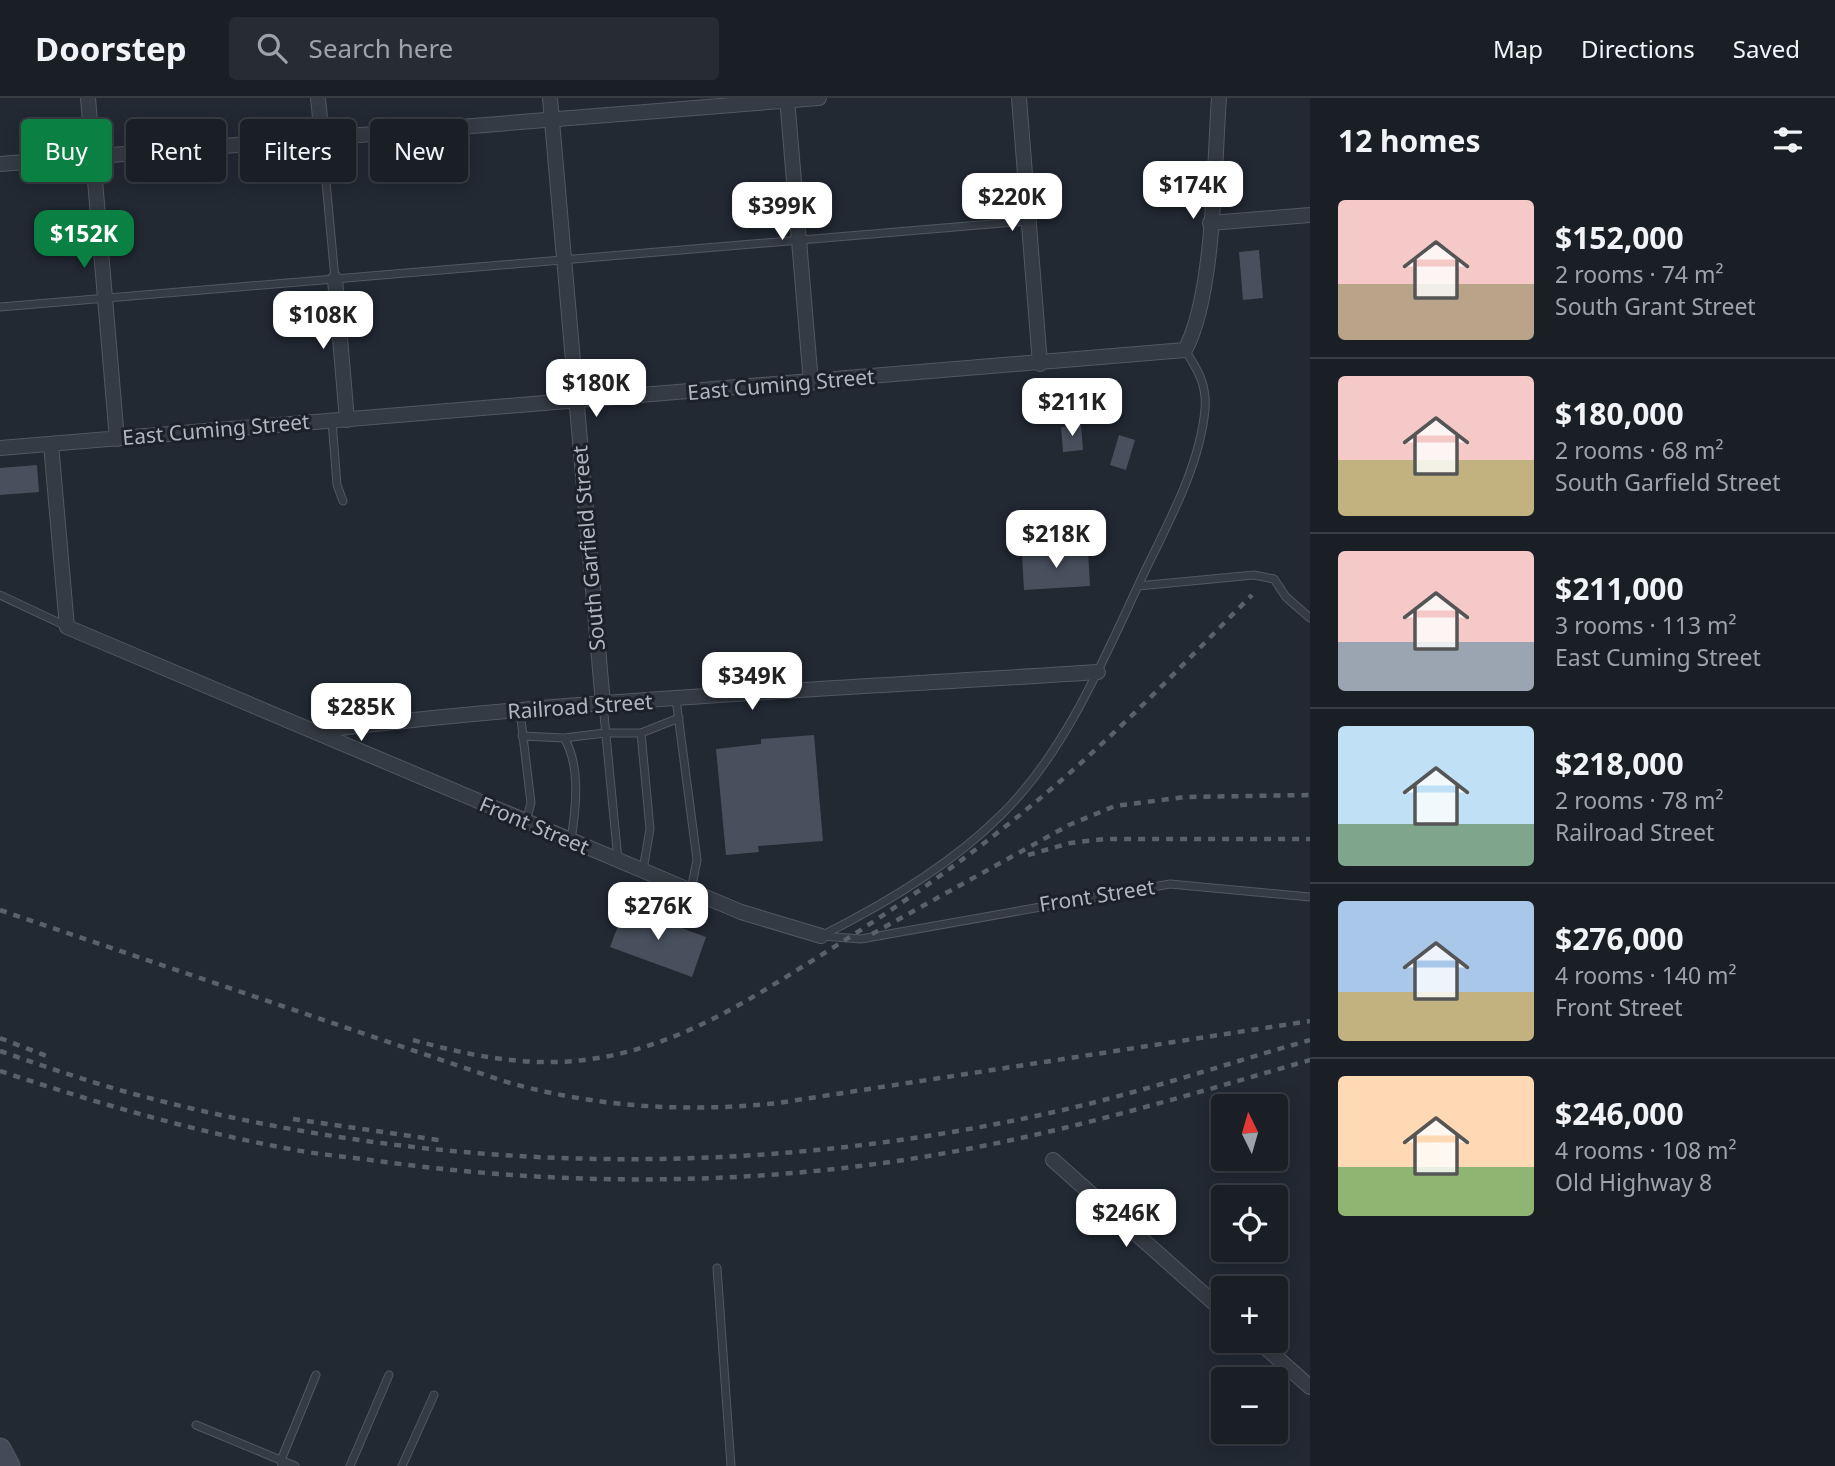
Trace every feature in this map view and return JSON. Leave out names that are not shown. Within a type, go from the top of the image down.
[{"type":"main road","points":[[0,1449],[9,1466]]},
{"type":"street","points":[[88,98],[90,119]]},
{"type":"street","points":[[318,98],[320,119]]},
{"type":"street","name":"South Garfield Street","points":[[550,98],[603,704]]},
{"type":"street","points":[[356,135],[819,98]]},
{"type":"street","points":[[1019,98],[1040,364]]},
{"type":"street","points":[[1185,350],[1201,296],[1210,223],[1219,98]]},
{"type":"street","points":[[787,99],[811,383]]},
{"type":"street","points":[[112,155],[240,144]]},
{"type":"street","points":[[0,164],[21,162]]},
{"type":"street","points":[[95,182],[117,439]]},
{"type":"street","points":[[1210,223],[1310,215]]},
{"type":"street","points":[[335,279],[339,420]]},
{"type":"street","name":"East Cuming Street","points":[[0,448],[577,403],[1185,350]]},
{"type":"street","points":[[51,444],[67,627]]},
{"type":"street","name":"Front Street","points":[[67,627],[691,891],[769,922],[821,936]]},
{"type":"street","name":"Railroad Street","points":[[315,732],[603,704],[1098,672]]},
{"type":"street","points":[[1053,1160],[1211,1300]]},
{"type":"street","points":[[1272,1353],[1310,1387]]},
{"type":"lane","points":[[326,182],[335,279]]},
{"type":"lane","points":[[0,307],[1028,221]]},
{"type":"lane","points":[[821,936],[875,909],[974,838],[1002,815],[1050,754],[1098,672],[1172,514],[1199,443],[1205,409],[1204,383],[1185,350]]},
{"type":"lane","points":[[339,420],[337,485],[343,501]]},
{"type":"lane","points":[[1138,586],[1254,575],[1274,579],[1286,597],[1310,618]]},
{"type":"lane","points":[[0,595],[67,627]]},
{"type":"lane","points":[[676,699],[697,860],[691,891]]},
{"type":"lane","points":[[603,704],[618,860]]},
{"type":"lane","points":[[520,711],[531,803],[526,822]]},
{"type":"lane","points":[[522,736],[564,738],[605,733],[641,733],[679,718]]},
{"type":"lane","points":[[641,733],[650,829],[643,871]]},
{"type":"lane","points":[[564,738],[571,750],[576,807],[571,841]]},
{"type":"lane","name":"Front Street","points":[[821,936],[861,939],[1170,884],[1310,897]]},
{"type":"lane","points":[[717,1268],[731,1466]]},
{"type":"lane","points":[[282,1463],[316,1375]]},
{"type":"lane","points":[[350,1466],[389,1375]]},
{"type":"lane","points":[[402,1466],[434,1395]]},
{"type":"lane","points":[[196,1425],[282,1463],[295,1466]]},
{"type":"building","points":[[1259,250],[1263,298],[1243,300],[1239,252]]},
{"type":"building","points":[[1081,425],[1083,450],[1063,452],[1061,427]]},
{"type":"building","points":[[1119,435],[1135,440],[1126,470],[1110,465]]},
{"type":"building","points":[[37,465],[39,492],[0,495],[0,468]]},
{"type":"building","points":[[1088,551],[1090,586],[1024,590],[1022,555]]},
{"type":"building","points":[[814,735],[823,841],[758,846],[759,852],[726,855],[716,749],[761,744],[761,739]]},
{"type":"building","points":[[625,907],[706,937],[692,977],[610,947]]},
{"type":"railway","points":[[413,1040],[501,1059],[546,1062],[591,1059],[648,1046],[727,1012],[879,918],[990,839],[1114,732],[1252,595]]},
{"type":"railway","points":[[872,934],[1069,825],[1115,806],[1185,797],[1310,795]]},
{"type":"railway","points":[[1028,855],[1070,843],[1105,839],[1310,839]]},
{"type":"railway","points":[[0,910],[503,1081],[571,1097],[639,1106],[708,1107],[778,1103],[1310,1021]]},
{"type":"railway","points":[[0,1038],[52,1058]]},
{"type":"railway","points":[[0,1051],[134,1094],[247,1121],[360,1140],[474,1153],[588,1159],[703,1158],[817,1150],[931,1135],[1078,1106],[1310,1040]]},
{"type":"railway","points":[[0,1071],[177,1124],[297,1150],[525,1176],[666,1179],[806,1172],[946,1153],[1084,1123],[1310,1060]]},
{"type":"railway","points":[[293,1119],[445,1141]]}]
